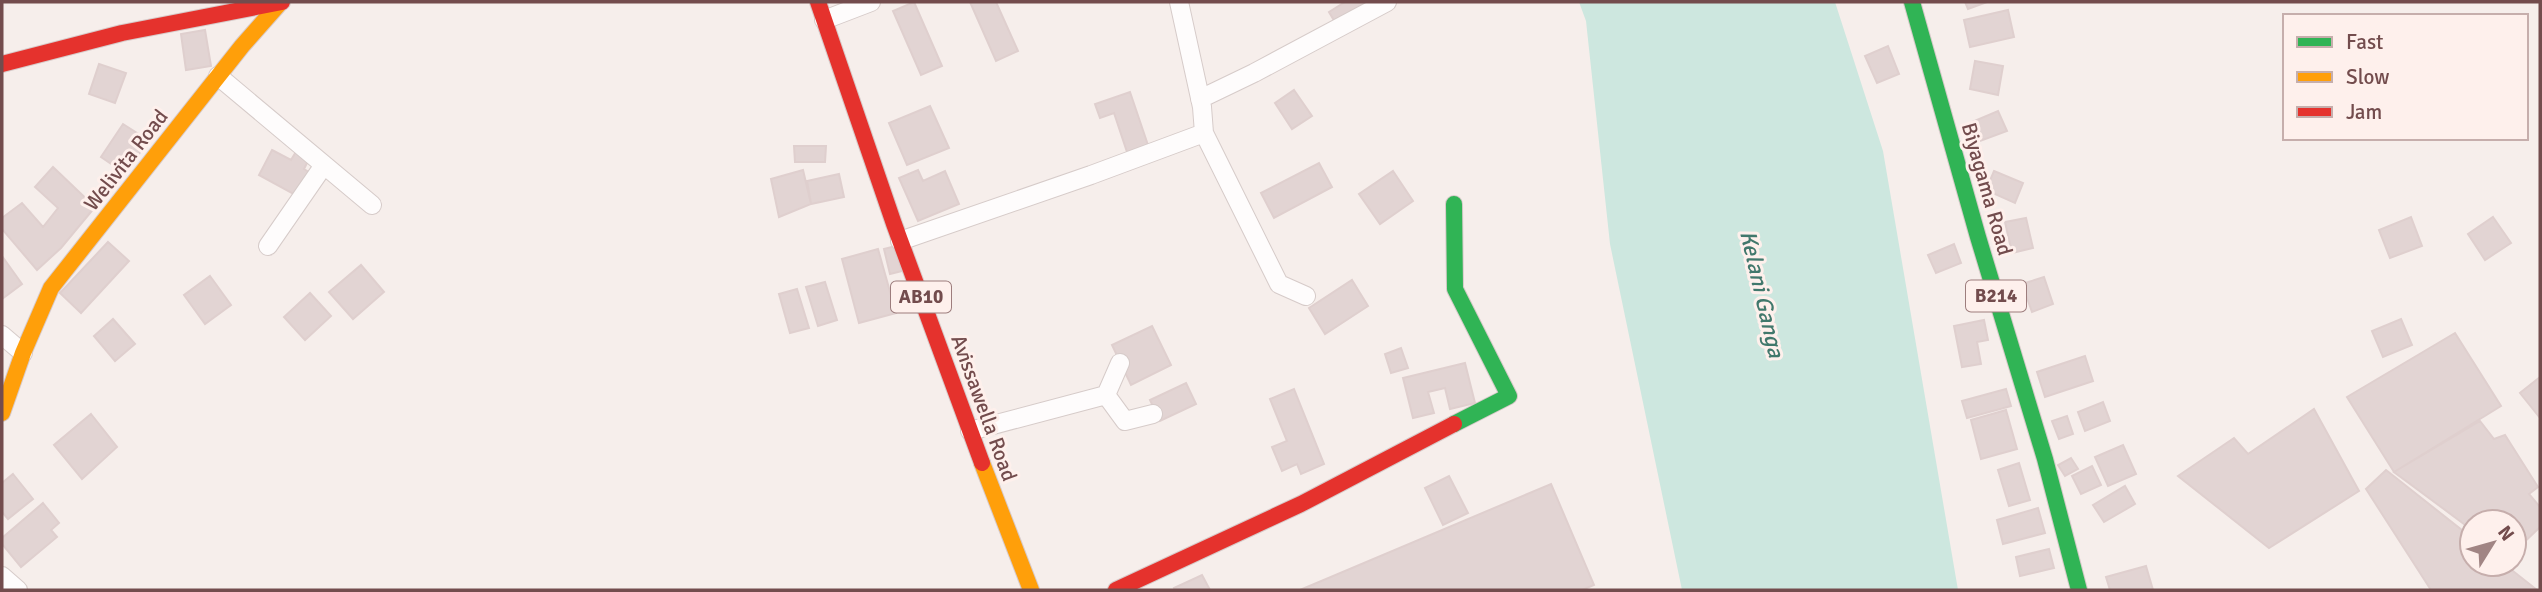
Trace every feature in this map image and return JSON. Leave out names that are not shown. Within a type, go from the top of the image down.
[{"type":"street","name":"Avissawella Road","points":[[818,2],[901,241],[1031,590]]},
{"type":"street","points":[[824,20],[871,2]]},
{"type":"street","points":[[1179,2],[1200,99],[1204,133],[1279,284],[1306,296]]},
{"type":"street","points":[[1200,99],[1387,2]]},
{"type":"street","name":"Biyagama Road","points":[[1912,2],[1978,237],[2045,459],[2079,590]]},
{"type":"street","name":"Welivita Road","points":[[2,64],[122,33],[281,3]]},
{"type":"street","name":"Welivita Road","points":[[2,413],[23,353],[51,288],[218,76],[281,3]]},
{"type":"street","points":[[218,76],[372,205]]},
{"type":"street","points":[[901,241],[1204,133]]},
{"type":"street","points":[[268,246],[324,165]]},
{"type":"street","points":[[1116,590],[1301,504],[1509,396],[1455,289],[1454,204]]},
{"type":"street","points":[[2,335],[23,353]]},
{"type":"street","points":[[1106,395],[1120,363]]},
{"type":"street","points":[[970,431],[1106,395]]},
{"type":"street","points":[[1106,395],[1125,421],[1153,414]]},
{"type":"street","points":[[2,576],[18,590]]},
{"type":"water","name":"Kelani Ganga","points":[[1579,2],[1835,2],[1883,151],[1958,590],[1682,590],[1610,244],[1586,21]]},
{"type":"building","points":[[914,2],[942,66],[921,75],[893,11]]},
{"type":"building","points":[[970,2],[996,2],[1018,51],[996,61]]},
{"type":"building","points":[[1345,2],[1366,2],[1370,7],[1338,27],[1329,12]]},
{"type":"building","points":[[1965,2],[1987,2],[1968,9]]},
{"type":"building","points":[[2008,10],[2014,37],[1970,47],[1964,20]]},
{"type":"building","points":[[205,30],[211,66],[186,70],[181,34]]},
{"type":"building","points":[[1888,46],[1899,74],[1877,83],[1865,56]]},
{"type":"building","points":[[1975,61],[2003,66],[1998,95],[1970,89]]},
{"type":"building","points":[[99,64],[126,73],[115,103],[89,94]]},
{"type":"building","points":[[1294,90],[1312,116],[1292,129],[1275,103]]},
{"type":"building","points":[[1130,92],[1148,145],[1127,152],[1114,113],[1100,118],[1095,104]]},
{"type":"building","points":[[930,106],[949,148],[907,165],[889,123]]},
{"type":"building","points":[[1998,111],[2007,131],[1980,141],[1972,122]]},
{"type":"building","points":[[123,124],[148,140],[126,174],[101,157]]},
{"type":"building","points":[[794,146],[826,146],[825,162],[795,162]]},
{"type":"building","points":[[272,150],[291,160],[297,150],[310,157],[304,169],[312,174],[299,197],[259,175]]},
{"type":"building","points":[[1319,163],[1332,187],[1274,218],[1261,193]]},
{"type":"building","points":[[53,167],[95,207],[61,248],[37,270],[2,229],[2,218],[22,203],[43,227],[58,208],[35,187]]},
{"type":"building","points":[[803,170],[811,204],[779,217],[771,179]]},
{"type":"building","points":[[918,170],[923,181],[945,171],[959,204],[918,221],[899,178]]},
{"type":"building","points":[[1393,171],[1413,201],[1380,224],[1359,194]]},
{"type":"building","points":[[1994,171],[2023,183],[2015,203],[1986,190]]},
{"type":"building","points":[[839,174],[844,197],[811,204],[807,181]]},
{"type":"building","points":[[2411,217],[2422,246],[2390,258],[2379,230]]},
{"type":"building","points":[[2493,217],[2511,243],[2485,260],[2468,234]]},
{"type":"building","points":[[2026,218],[2033,248],[2012,253],[2005,222]]},
{"type":"building","points":[[108,242],[129,261],[81,313],[60,293]]},
{"type":"building","points":[[1954,244],[1961,263],[1936,273],[1928,255]]},
{"type":"building","points":[[896,246],[902,271],[890,274],[884,249]]},
{"type":"building","points":[[878,249],[896,313],[859,323],[842,259]]},
{"type":"building","points":[[2,256],[22,284],[2,299]]},
{"type":"building","points":[[361,265],[384,292],[353,319],[329,292]]},
{"type":"building","points":[[210,276],[231,305],[205,324],[184,295]]},
{"type":"building","points":[[2044,277],[2053,304],[2032,312],[2022,284]]},
{"type":"building","points":[[1352,280],[1368,306],[1325,334],[1309,308]]},
{"type":"building","points":[[825,282],[837,320],[818,326],[806,287]]},
{"type":"building","points":[[797,289],[809,328],[790,333],[779,294]]},
{"type":"building","points":[[310,293],[331,316],[305,340],[284,317]]},
{"type":"building","points":[[113,319],[135,344],[115,361],[94,336]]},
{"type":"building","points":[[2401,319],[2412,345],[2383,357],[2372,331]]},
{"type":"building","points":[[1984,320],[1988,340],[1977,342],[1981,364],[1962,367],[1954,326]]},
{"type":"building","points":[[1152,326],[1171,365],[1131,385],[1112,345]]},
{"type":"building","points":[[2455,333],[2501,406],[2394,472],[2347,397]]},
{"type":"building","points":[[1401,348],[1408,368],[1391,373],[1385,354]]},
{"type":"building","points":[[2085,356],[2093,381],[2045,397],[2037,372]]},
{"type":"building","points":[[1465,363],[1475,403],[1450,409],[1445,388],[1428,392],[1434,413],[1413,418],[1403,378]]},
{"type":"building","points":[[2540,377],[2540,418],[2520,393]]},
{"type":"building","points":[[1186,383],[1196,404],[1160,421],[1150,400]]},
{"type":"building","points":[[1294,389],[1324,464],[1301,474],[1297,464],[1282,471],[1272,447],[1287,441],[1270,399]]},
{"type":"building","points":[[2006,389],[2011,406],[1967,418],[1962,401]]},
{"type":"building","points":[[2103,402],[2110,421],[2085,431],[2078,412]]},
{"type":"building","points":[[2314,409],[2359,491],[2269,548],[2178,476],[2234,438],[2248,454]]},
{"type":"building","points":[[2006,410],[2017,449],[1981,459],[1971,420]]},
{"type":"building","points":[[91,414],[117,447],[82,479],[54,445]]},
{"type":"building","points":[[2067,416],[2073,434],[2059,439],[2052,421]]},
{"type":"building","points":[[2480,421],[2494,439],[2505,435],[2538,487],[2529,494],[2540,507],[2540,527],[2528,539],[2528,508],[2458,508],[2458,520],[2394,472]]},
{"type":"building","points":[[2123,445],[2136,474],[2108,486],[2095,457]]},
{"type":"building","points":[[2071,458],[2078,469],[2065,476],[2058,465]]},
{"type":"building","points":[[2019,463],[2030,500],[2009,506],[1998,470]]},
{"type":"building","points":[[2092,466],[2101,485],[2081,494],[2072,476]]},
{"type":"building","points":[[2386,470],[2458,527],[2458,578],[2522,578],[2537,590],[2431,590],[2366,489]]},
{"type":"building","points":[[13,474],[33,499],[8,519],[2,512],[2,483]]},
{"type":"building","points":[[1449,476],[1468,513],[1443,525],[1425,488]]},
{"type":"building","points":[[1551,484],[1594,585],[1582,590],[1300,590]]},
{"type":"building","points":[[2125,486],[2135,504],[2104,522],[2093,505]]},
{"type":"building","points":[[43,503],[59,523],[51,530],[57,537],[21,567],[2,544],[2,538]]},
{"type":"building","points":[[2038,508],[2045,533],[2003,544],[1997,520]]},
{"type":"building","points":[[2049,549],[2054,568],[2020,576],[2016,557]]},
{"type":"building","points":[[2146,566],[2153,590],[2110,590],[2106,577]]},
{"type":"building","points":[[1202,575],[1210,590],[1175,590],[1174,588]]},
{"type":"traffic: fast","points":[[1912,2],[1978,237],[2045,459],[2079,590]]},
{"type":"traffic: fast","points":[[1454,204],[1455,289],[1509,396],[1454,424]]},
{"type":"traffic: slow","points":[[2,413],[23,353],[51,288],[242,46],[280,3]]},
{"type":"traffic: slow","points":[[982,463],[1031,590]]},
{"type":"traffic: jam","points":[[2,64],[122,33],[282,2]]},
{"type":"traffic: jam","points":[[818,2],[894,224],[982,463]]},
{"type":"traffic: jam","points":[[1116,590],[1301,504],[1454,424]]}]
